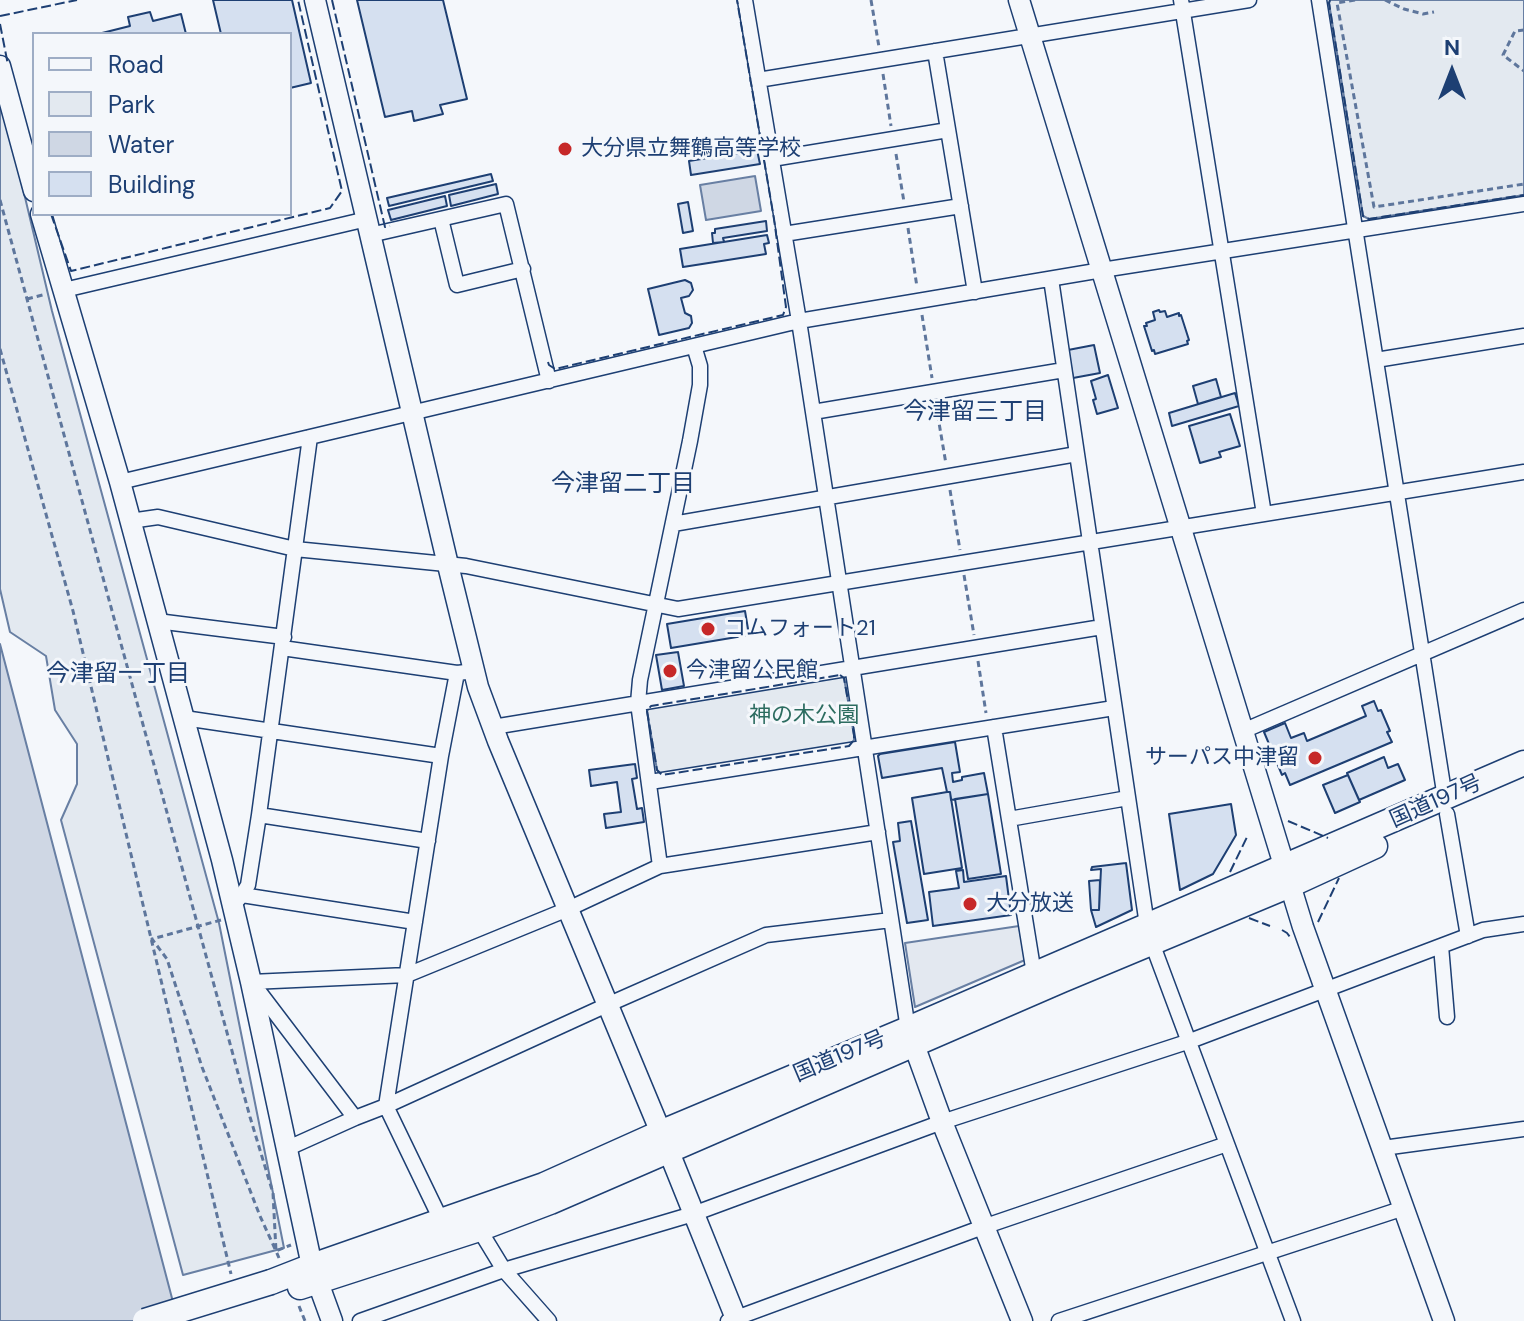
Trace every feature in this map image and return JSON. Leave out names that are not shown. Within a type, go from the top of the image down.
[{"type":"highway","name":"国道197号","points":[[911,1037],[1034,974],[1150,934],[1446,806],[1524,763]]},
{"type":"highway","name":"国道197号","points":[[1446,806],[1524,781]]},
{"type":"highway","name":"国道197号","points":[[192,1321],[441,1220],[664,1142],[911,1037],[1062,980],[1150,934]]},
{"type":"highway","name":"国道197号","points":[[314,1274],[479,1229],[550,1202],[664,1142]]},
{"type":"highway","name":"国道197号","points":[[145,1321],[272,1289]]},
{"type":"street","points":[[315,0],[448,565],[465,672],[493,727],[734,1320],[983,1227],[1227,1144]]},
{"type":"street","points":[[745,0],[799,321],[911,1037],[1022,1321]]},
{"type":"street","points":[[1019,0],[1288,876],[1444,1321]]},
{"type":"street","points":[[758,80],[1030,36],[1182,5],[1249,0]]},
{"type":"street","points":[[1319,0],[1468,936]]},
{"type":"street","points":[[1182,5],[1264,514]]},
{"type":"street","points":[[935,51],[975,292]]},
{"type":"street","points":[[0,66],[32,184]]},
{"type":"street","points":[[772,159],[948,130]]},
{"type":"street","points":[[64,290],[368,227],[441,219],[506,204],[549,381]]},
{"type":"street","points":[[120,482],[799,321],[1524,204]]},
{"type":"street","points":[[784,234],[961,206]]},
{"type":"street","points":[[42,216],[120,482],[237,905],[306,1239],[314,1274],[332,1321]]},
{"type":"street","points":[[441,219],[457,285],[523,269]]},
{"type":"street","points":[[1051,279],[1150,934],[1293,1321]]},
{"type":"street","points":[[1376,360],[1524,336]]},
{"type":"street","points":[[660,866],[638,703],[640,680],[700,385],[700,366],[694,346]]},
{"type":"street","points":[[813,412],[1064,370]]},
{"type":"street","points":[[237,905],[248,885],[259,815],[310,437]]},
{"type":"street","points":[[673,524],[1077,454]]},
{"type":"street","points":[[130,521],[158,517],[295,549],[466,566],[678,609],[1524,472]]},
{"type":"street","points":[[1243,731],[1524,610]]},
{"type":"street","points":[[157,621],[465,672]]},
{"type":"street","points":[[493,727],[1102,627]]},
{"type":"street","points":[[441,1220],[386,1106],[441,756],[465,672]]},
{"type":"street","points":[[650,782],[1114,708]]},
{"type":"street","points":[[184,718],[441,756]]},
{"type":"street","points":[[991,728],[1034,974]]},
{"type":"street","points":[[1009,819],[1128,798]]},
{"type":"street","points":[[259,815],[428,841]]},
{"type":"street","points":[[251,982],[407,975],[568,909],[660,866],[878,832]]},
{"type":"street","points":[[237,905],[415,922]]},
{"type":"street","points":[[286,1149],[766,935],[891,920]]},
{"type":"street","points":[[360,1321],[504,1270],[693,1214],[942,1122],[1190,1041],[1488,929],[1524,924]]},
{"type":"street","points":[[1441,946],[1447,1017]]},
{"type":"street","points":[[251,982],[355,1118]]},
{"type":"street","points":[[1383,1148],[1524,1129]]},
{"type":"street","points":[[1059,1321],[1404,1208]]},
{"type":"street","points":[[479,1229],[504,1270],[549,1321]]},
{"type":"path","points":[[871,0],[879,51]]},
{"type":"path","points":[[1355,0],[1337,3],[1374,207],[1524,185]]},
{"type":"path","points":[[1385,0],[1423,14],[1434,12]]},
{"type":"path","points":[[1524,30],[1515,31],[1503,55],[1524,71]]},
{"type":"path","points":[[882,69],[893,134]]},
{"type":"path","points":[[894,144],[905,209]]},
{"type":"path","points":[[0,200],[273,1193],[276,1251]]},
{"type":"path","points":[[907,219],[918,291]]},
{"type":"path","points":[[921,310],[933,386]]},
{"type":"path","points":[[0,349],[73,611],[232,1279]]},
{"type":"path","points":[[935,397],[947,472]]},
{"type":"path","points":[[949,481],[960,553]]},
{"type":"path","points":[[963,571],[975,643]]},
{"type":"path","points":[[976,652],[991,728]]},
{"type":"path","points":[[152,939],[198,926],[237,905]]},
{"type":"path","points":[[152,939],[167,959],[202,1067],[276,1251]]},
{"type":"path","points":[[276,1251],[306,1239]]},
{"type":"green space","points":[[1330,0],[1524,0],[1524,195],[1369,219],[1363,216]]},
{"type":"green space","points":[[0,92],[52,311],[219,923],[284,1248],[183,1275],[61,820],[77,784],[77,744],[55,710],[46,656],[10,632],[0,589]]},
{"type":"green space","name":"神の木公園","points":[[840,675],[844,678],[854,735],[849,746],[662,775],[657,770],[647,711],[651,706]]},
{"type":"shaded area","points":[[1019,926],[1025,960],[915,1007],[905,943]]},
{"type":"water","points":[[755,176],[761,211],[706,220],[700,185]]},
{"type":"water","points":[[0,644],[178,1321],[0,1321]]},
{"type":"building","points":[[213,0],[292,0],[311,83],[292,88],[292,32],[221,32]]},
{"type":"building","points":[[357,0],[443,0],[467,99],[440,105],[443,114],[414,121],[412,111],[385,117]]},
{"type":"building","points":[[150,12],[153,21],[181,14],[186,32],[106,32],[130,26],[128,17]]},
{"type":"building","points":[[757,150],[760,164],[691,175],[689,161]]},
{"type":"building","points":[[491,174],[493,181],[389,206],[387,198]]},
{"type":"building","points":[[496,184],[498,194],[451,206],[449,195]]},
{"type":"building","points":[[445,196],[447,206],[391,220],[388,210]]},
{"type":"building","points":[[688,202],[693,231],[683,233],[678,204]]},
{"type":"building","points":[[766,221],[767,231],[723,238],[724,242],[713,243],[712,233],[715,229]]},
{"type":"building","points":[[767,235],[769,243],[764,244],[766,254],[683,267],[680,249]]},
{"type":"building","points":[[685,280],[691,283],[693,290],[689,296],[681,298],[692,323],[689,328],[659,335],[648,289]]},
{"type":"building","points":[[1165,311],[1167,317],[1181,315],[1188,344],[1155,354],[1152,351],[1144,326],[1155,320],[1153,312]]},
{"type":"building","points":[[1094,345],[1100,373],[1073,378],[1068,350]]},
{"type":"building","points":[[1108,375],[1118,408],[1097,414],[1091,381]]},
{"type":"building","points":[[1216,379],[1221,397],[1198,404],[1193,386]]},
{"type":"building","points":[[1235,393],[1239,406],[1172,426],[1169,413]]},
{"type":"building","points":[[1230,414],[1240,446],[1219,452],[1221,457],[1200,463],[1189,426]]},
{"type":"building","name":"コムフォート21","points":[[745,611],[749,635],[671,648],[667,624]]},
{"type":"building","name":"今津留公民館","points":[[678,652],[684,686],[662,690],[656,655]]},
{"type":"building","name":"サーパス中津留","points":[[1374,701],[1378,711],[1381,710],[1392,742],[1290,785],[1285,773],[1282,775],[1264,732],[1285,723],[1291,738],[1304,733],[1307,741],[1366,716],[1362,706]]},
{"type":"building","points":[[955,742],[960,772],[952,773],[953,782],[984,773],[988,794],[951,800],[942,768],[882,778],[880,754]]},
{"type":"building","points":[[1384,757],[1388,768],[1398,764],[1405,780],[1359,800],[1347,773]]},
{"type":"building","points":[[635,764],[637,778],[632,779],[637,809],[642,808],[644,822],[606,828],[604,814],[621,812],[617,782],[591,786],[589,770]]},
{"type":"building","points":[[1348,775],[1360,802],[1335,813],[1323,785]]},
{"type":"building","points":[[950,792],[962,868],[924,874],[912,798]]},
{"type":"building","points":[[988,794],[1001,874],[968,879],[955,799]]},
{"type":"building","points":[[1231,804],[1236,835],[1213,874],[1180,890],[1169,814]]},
{"type":"building","points":[[911,821],[928,920],[907,923],[893,842],[900,841],[898,823]]},
{"type":"building","points":[[1126,863],[1132,910],[1096,927],[1091,910],[1099,910],[1101,869],[1091,870],[1092,867]]},
{"type":"building","name":"大分放送","points":[[963,870],[964,882],[1006,876],[1011,915],[933,926],[929,892],[959,888],[956,871]]},
{"type":"building","points":[[1100,880],[1099,910],[1091,910],[1089,881]]},
{"type":"fence","points":[[0,16],[77,0]]},
{"type":"fence","points":[[52,216],[71,271],[330,208],[342,191],[298,0]]},
{"type":"fence","points":[[332,0],[385,227],[390,226]]},
{"type":"fence","points":[[548,362],[555,369],[783,315],[786,307],[774,219],[737,0]]},
{"type":"fence","points":[[1330,0],[1363,216],[1369,219],[1524,195]]},
{"type":"fence","points":[[0,24],[8,65]]},
{"type":"fence","points":[[840,675],[844,678],[854,735],[849,746],[662,775],[657,770],[647,711],[651,706],[840,675]]},
{"type":"fence","points":[[1288,821],[1328,838]]},
{"type":"fence","points":[[1230,872],[1247,837]]},
{"type":"fence","points":[[1318,922],[1339,878]]},
{"type":"fence","points":[[1249,918],[1270,926]]},
{"type":"fence","points":[[1282,930],[1290,937]]},
{"type":"place","name":"大分県立舞鶴高等学校","points":[[565,149]]},
{"type":"place","name":"コムフォート21","points":[[708,629]]},
{"type":"place","name":"今津留公民館","points":[[670,671]]},
{"type":"place","name":"サーパス中津留","points":[[1315,758]]},
{"type":"place","name":"大分放送","points":[[970,904]]},
{"type":"district","name":"今津留三丁目","points":[[975,413]]},
{"type":"district","name":"今津留二丁目","points":[[623,485]]},
{"type":"district","name":"今津留一丁目","points":[[118,675]]}]
